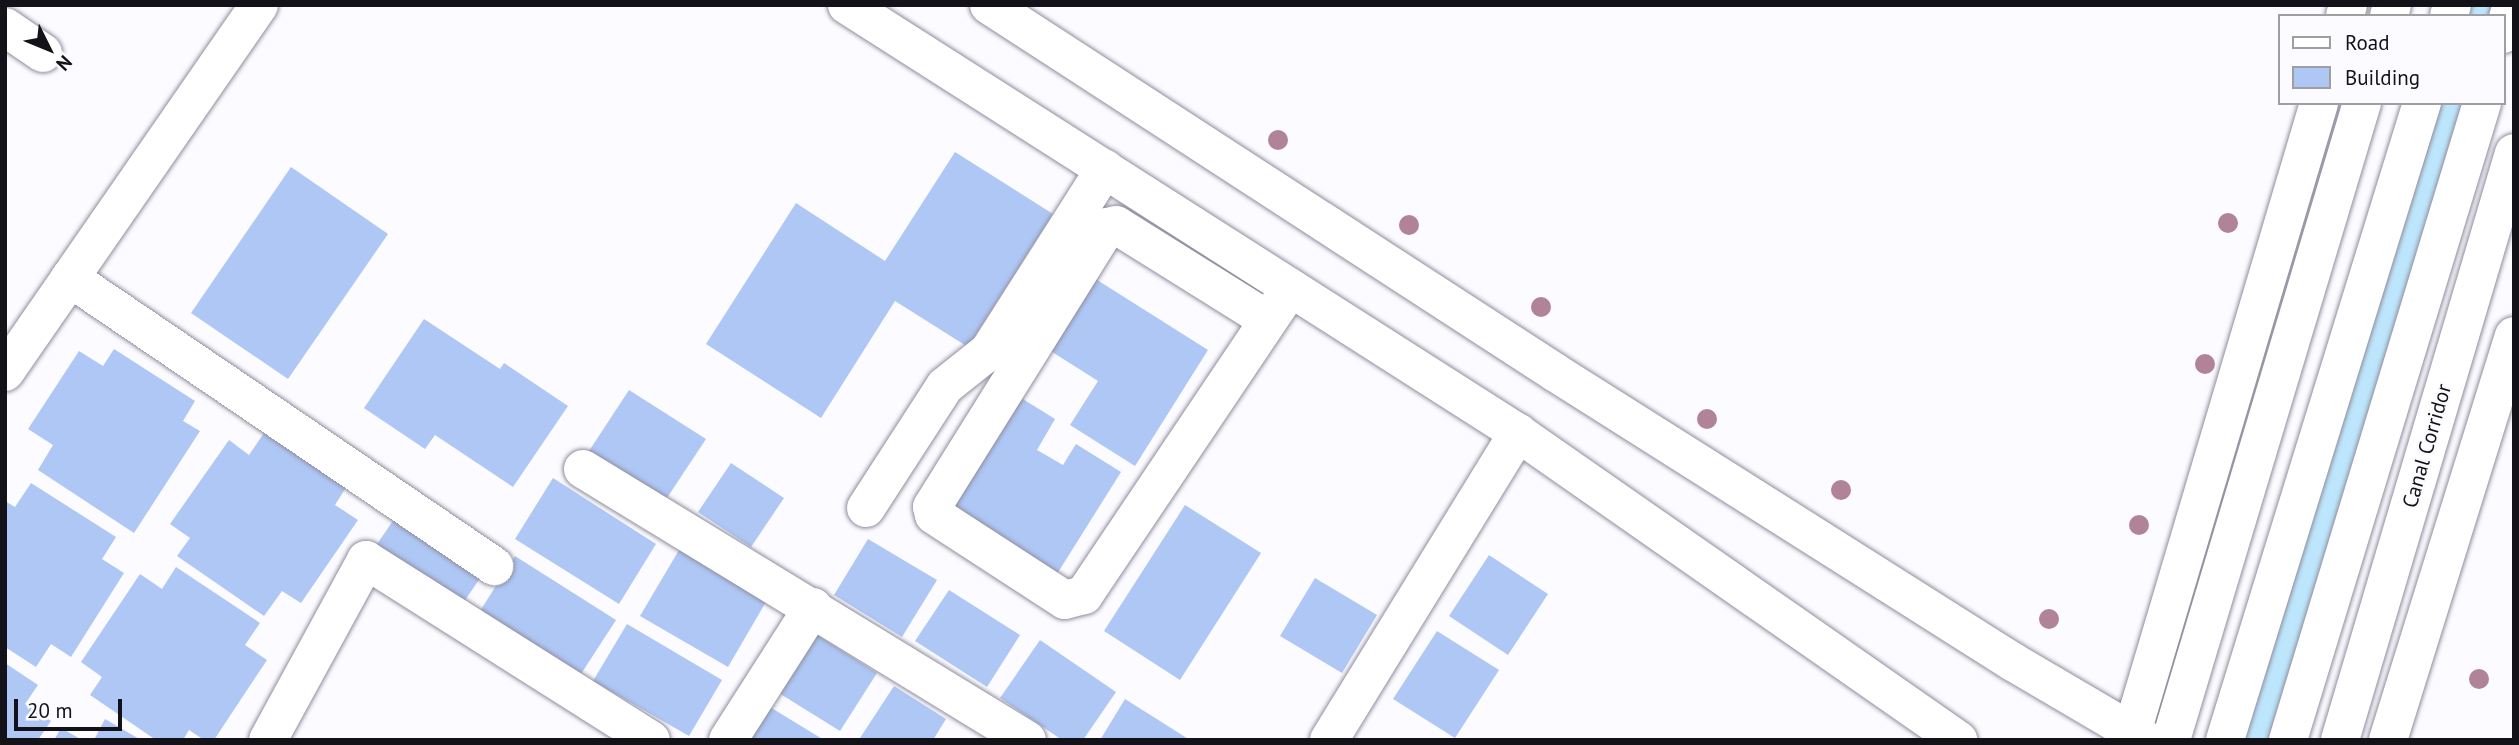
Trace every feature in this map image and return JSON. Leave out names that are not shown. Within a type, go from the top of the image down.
[{"type":"street","points":[[5,372],[18,328],[70,278],[259,5]]},
{"type":"street","points":[[847,5],[1518,433],[1958,740]]},
{"type":"street","points":[[989,5],[1556,373],[2013,662],[2139,736],[2318,105]]},
{"type":"street","points":[[2505,28],[2512,5]]},
{"type":"street","points":[[5,27],[44,53]]},
{"type":"street","points":[[2171,740],[2361,105]]},
{"type":"street","points":[[2225,740],[2421,105]]},
{"type":"street","points":[[2288,740],[2481,105]]},
{"type":"street","name":"Canal Corridor","points":[[2340,740],[2514,153]]},
{"type":"street","points":[[866,508],[945,386],[989,351],[1105,169]]},
{"type":"street","points":[[1268,320],[1116,225],[1107,227],[1095,240],[932,506],[934,516],[1065,600],[1084,595],[1290,288]]},
{"type":"street","points":[[70,278],[495,566]]},
{"type":"street","points":[[2388,740],[2514,336]]},
{"type":"street","points":[[1329,740],[1518,433]]},
{"type":"street","points":[[583,469],[1027,740]]},
{"type":"street","points":[[268,740],[366,560],[651,740]]},
{"type":"street","points":[[728,740],[813,607]]},
{"type":"building","points":[[955,152],[1053,214],[968,347],[895,301],[821,418],[706,344],[796,203],[885,261]]},
{"type":"building","points":[[291,167],[388,234],[288,379],[191,313]]},
{"type":"building","points":[[1083,271],[1208,350],[1135,466],[1070,425],[1098,381],[1038,343]]},
{"type":"building","points":[[424,319],[500,369],[504,363],[568,406],[513,487],[435,435],[425,449],[364,408]]},
{"type":"building","points":[[114,349],[195,401],[183,421],[200,431],[134,533],[38,470],[53,445],[28,429],[79,351],[103,366]]},
{"type":"building","points":[[629,390],[706,439],[663,504],[587,454]]},
{"type":"building","points":[[1015,394],[1055,419],[1037,450],[1063,465],[1076,444],[1121,472],[1057,574],[945,504]]},
{"type":"building","points":[[266,430],[347,486],[335,505],[358,520],[301,603],[282,591],[264,616],[177,556],[190,538],[170,524],[229,440],[249,455]]},
{"type":"building","points":[[731,463],[784,498],[751,547],[698,512]]},
{"type":"building","points":[[553,478],[656,544],[619,604],[515,539]]},
{"type":"building","points":[[31,483],[116,537],[102,559],[124,573],[71,657],[51,644],[36,667],[5,647],[5,501],[15,507]]},
{"type":"building","points":[[1185,505],[1261,553],[1180,680],[1104,631]]},
{"type":"building","points":[[399,512],[485,571],[459,609],[373,550]]},
{"type":"building","points":[[868,539],[937,580],[902,637],[834,595]]},
{"type":"building","points":[[679,550],[767,600],[728,667],[640,616]]},
{"type":"building","points":[[1489,555],[1548,594],[1508,655],[1449,616]]},
{"type":"building","points":[[515,556],[616,620],[581,674],[480,611]]},
{"type":"building","points":[[176,567],[260,623],[245,645],[267,660],[214,740],[204,740],[189,730],[183,740],[156,740],[90,695],[102,677],[81,662],[140,574],[162,589]]},
{"type":"building","points":[[1315,578],[1377,615],[1342,673],[1280,636]]},
{"type":"building","points":[[949,590],[1020,635],[987,687],[915,641]]},
{"type":"building","points":[[627,624],[722,680],[689,736],[593,681]]},
{"type":"building","points":[[811,631],[877,673],[840,731],[774,690]]},
{"type":"building","points":[[1437,631],[1499,670],[1455,738],[1393,699]]},
{"type":"building","points":[[1040,640],[1116,692],[1083,740],[1062,740],[1000,698]]},
{"type":"building","points":[[5,663],[38,685],[25,704],[51,721],[38,740],[5,740]]},
{"type":"building","points":[[894,686],[946,719],[933,740],[860,738]]},
{"type":"building","points":[[1125,699],[1190,740],[1100,740]]},
{"type":"building","points":[[765,704],[824,740],[744,740]]},
{"type":"building","points":[[105,719],[141,740],[94,740]]},
{"type":"building","points":[[61,728],[82,740],[54,740]]},
{"type":"waterway","points":[[2482,14],[2485,5]]},
{"type":"waterway","points":[[2261,740],[2454,105]]}]
